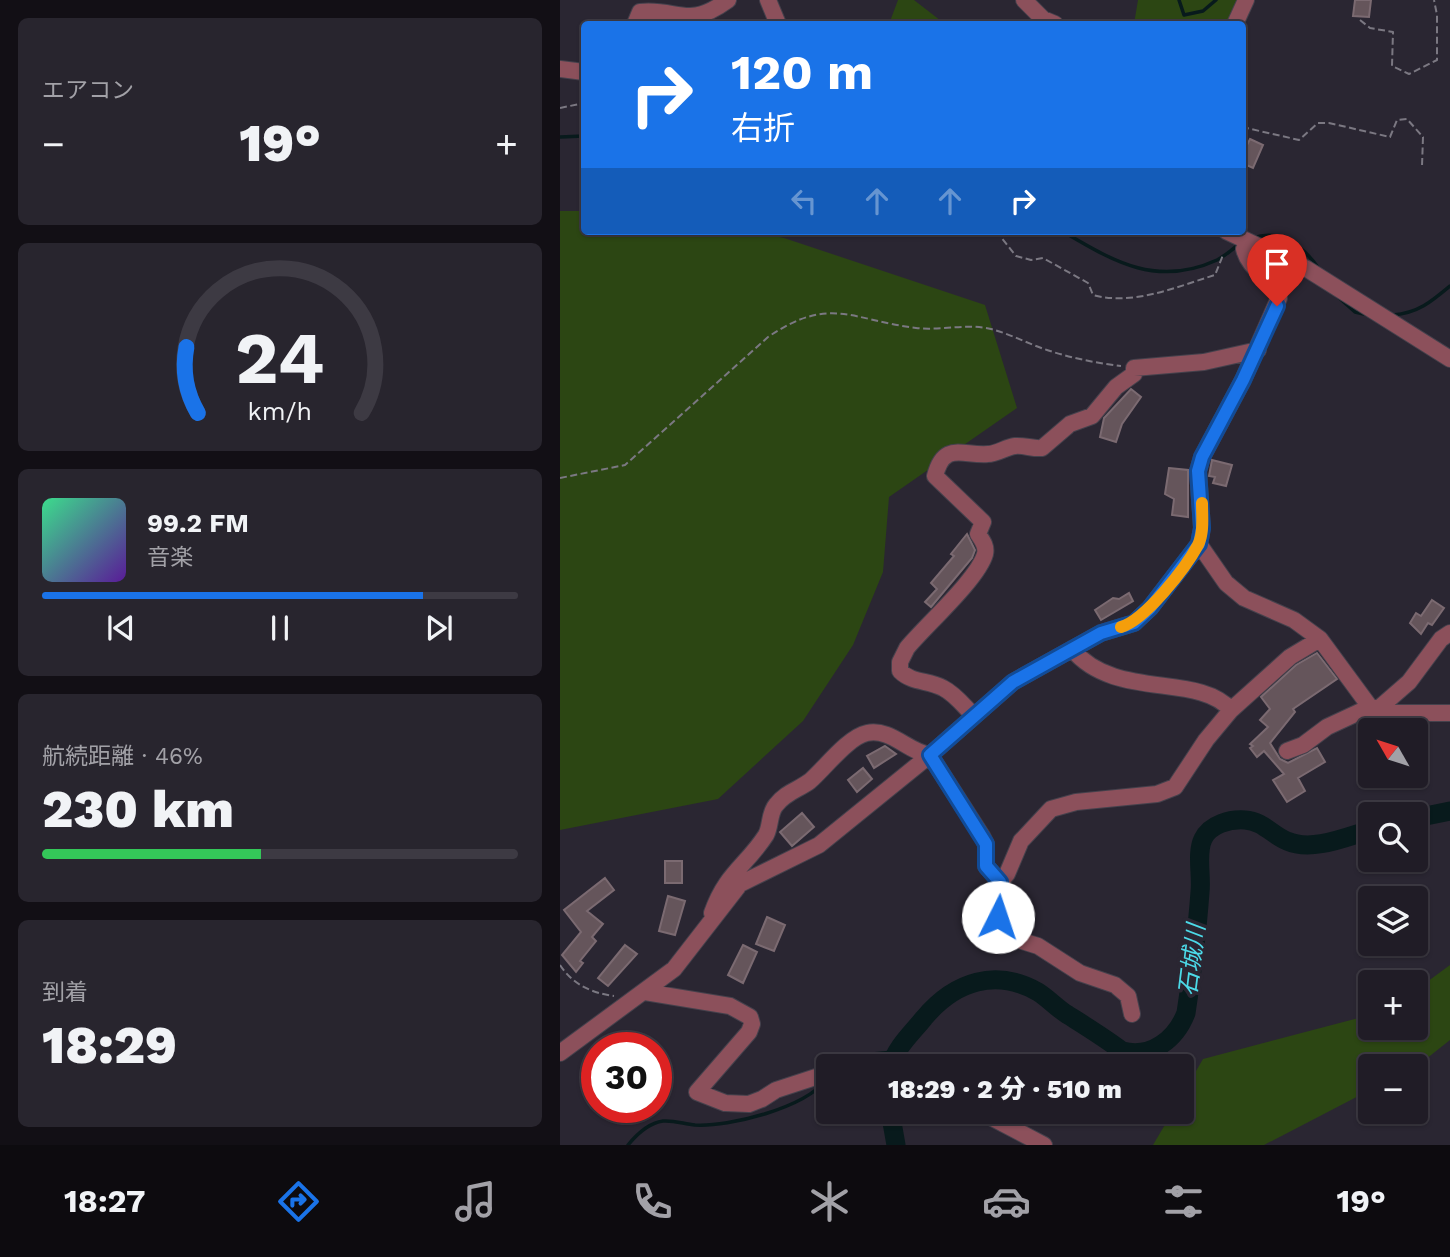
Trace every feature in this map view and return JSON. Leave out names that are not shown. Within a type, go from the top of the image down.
[{"type":"street","points":[[636,21],[640,12],[649,11],[682,18],[701,15],[728,0]]},
{"type":"street","points":[[1024,0],[1048,21]]},
{"type":"street","points":[[1236,21],[1247,0]]},
{"type":"street","points":[[775,2],[778,21]]},
{"type":"street","points":[[560,69],[581,72]]},
{"type":"street","points":[[1234,235],[1307,270],[1450,359]]},
{"type":"street","points":[[560,1053],[674,969],[740,884],[819,845],[930,755],[1013,682],[1101,633],[1134,623],[1150,608],[1199,544],[1202,528],[1198,471],[1202,457],[1258,350],[1279,299],[1276,289],[1247,260],[1244,249],[1248,242]]},
{"type":"street","points":[[973,715],[954,695],[940,686],[908,679],[900,671],[900,662],[907,648],[974,574],[985,553],[984,543],[978,534],[983,522],[935,476],[941,461],[945,456],[957,452],[989,454],[1016,446],[1042,448],[1070,424],[1092,416],[1116,387],[1134,374],[1134,368],[1204,362],[1258,350]]},
{"type":"street","points":[[1199,544],[1226,583],[1244,598],[1294,620],[1320,639],[1374,708],[1393,713],[1450,713]]},
{"type":"street","points":[[1287,751],[1303,745],[1327,727],[1374,708],[1409,682],[1441,639],[1450,633]]},
{"type":"street","points":[[1132,1014],[1128,996],[1115,985],[1080,973],[1038,946],[1022,941],[1018,932],[998,917],[995,909],[1000,882],[1007,874],[1021,841],[1051,809],[1076,802],[1157,794],[1175,787],[1206,740],[1231,710],[1290,657],[1320,639]]},
{"type":"street","points":[[1072,649],[1087,663],[1127,682],[1208,693],[1221,699],[1231,710]]},
{"type":"street","points":[[709,925],[724,885],[767,833],[773,808],[786,792],[808,783],[858,736],[878,732],[893,737],[917,753],[930,755],[982,836],[986,844],[986,866],[1000,882]]},
{"type":"street","points":[[645,992],[730,1006],[750,1017],[752,1024],[749,1031],[697,1092],[703,1096],[725,1103],[749,1104],[776,1090],[816,1077]]},
{"type":"street","points":[[1004,1124],[1044,1145]]},
{"type":"path","points":[[1360,20],[1370,28],[1393,32],[1392,66],[1409,74],[1437,60],[1437,15],[1434,0]]},
{"type":"path","points":[[560,108],[581,104]]},
{"type":"path","points":[[1246,128],[1298,140],[1318,123],[1329,122],[1390,137],[1397,120],[1407,119],[1423,137],[1422,166]]},
{"type":"path","points":[[999,235],[1016,256],[1031,260],[1043,258],[1088,283],[1093,295],[1108,299],[1139,297],[1215,275],[1223,255]]},
{"type":"path","points":[[560,478],[625,465],[642,453],[768,337],[790,322],[813,313],[841,312],[915,328],[990,329],[1049,351],[1098,363],[1134,368]]},
{"type":"path","points":[[560,965],[579,986],[598,994],[619,997]]},
{"type":"green space","points":[[898,0],[914,0],[941,21],[890,21]]},
{"type":"green space","points":[[1138,0],[1243,0],[1232,21],[1134,21]]},
{"type":"green space","points":[[560,211],[581,211],[581,235],[769,235],[784,238],[985,305],[1017,408],[889,497],[883,572],[853,645],[803,721],[718,799],[560,830]]},
{"type":"green space","points":[[1450,965],[1450,1040],[1428,1057],[1428,1054],[1358,1054],[1358,1096],[1264,1145],[1153,1145],[1165,1124],[1194,1124],[1194,1075],[1203,1059],[1358,1018],[1358,1040],[1428,1040],[1428,981]]},
{"type":"building","points":[[1355,0],[1371,0],[1369,17],[1353,16]]},
{"type":"building","points":[[1250,139],[1263,145],[1253,168],[1246,165],[1246,147]]},
{"type":"building","points":[[1131,389],[1141,397],[1122,424],[1116,442],[1100,437],[1104,418]]},
{"type":"building","points":[[1212,460],[1232,465],[1226,486],[1213,483],[1215,477],[1209,476]]},
{"type":"building","points":[[1169,468],[1188,470],[1188,517],[1172,515],[1174,499],[1165,494]]},
{"type":"building","points":[[967,534],[975,550],[972,558],[931,607],[925,602],[937,589],[931,583],[954,556],[951,554]]},
{"type":"building","points":[[1129,593],[1133,601],[1101,620],[1095,610],[1113,598],[1119,599]]},
{"type":"building","points":[[1432,600],[1444,608],[1432,625],[1428,623],[1421,634],[1410,623],[1416,613],[1421,616]]},
{"type":"building","points":[[1317,653],[1337,679],[1293,709],[1295,712],[1270,743],[1280,759],[1288,763],[1317,748],[1325,762],[1298,778],[1305,791],[1287,802],[1273,780],[1284,774],[1264,751],[1257,757],[1250,744],[1268,727],[1260,720],[1270,709],[1261,697],[1296,665]]},
{"type":"building","points":[[885,746],[896,754],[874,768],[867,756]]},
{"type":"building","points":[[863,768],[872,779],[857,792],[848,780]]},
{"type":"building","points":[[802,813],[814,827],[792,846],[780,832]]},
{"type":"building","points":[[665,861],[682,861],[682,883],[665,883]]},
{"type":"building","points":[[605,878],[614,890],[587,911],[603,924],[592,937],[596,941],[580,961],[583,963],[576,972],[562,955],[581,932],[564,910]]},
{"type":"building","points":[[668,896],[685,901],[675,935],[659,931]]},
{"type":"building","points":[[767,917],[785,925],[774,951],[756,944]]},
{"type":"building","points":[[625,945],[637,954],[608,986],[598,978]]},
{"type":"building","points":[[743,945],[757,952],[743,983],[728,975]]},
{"type":"waterway","points":[[1179,0],[1184,15],[1203,11],[1216,0]]},
{"type":"waterway","points":[[560,137],[581,136]]},
{"type":"waterway","points":[[1069,235],[1117,261],[1155,271],[1174,272],[1195,268],[1217,260],[1240,244]]},
{"type":"waterway","points":[[1253,238],[1273,236],[1291,242],[1306,253],[1319,269]]},
{"type":"waterway","points":[[1393,315],[1424,306],[1450,286]]},
{"type":"waterway","points":[[1337,296],[1355,312],[1368,315]]},
{"type":"waterway","name":"石城川","points":[[1428,816],[1450,811]]},
{"type":"waterway","name":"石城川","points":[[896,1054],[924,1018],[949,995],[977,982],[992,980],[1007,981],[1038,992],[1064,1013],[1122,1051],[1143,1052],[1161,1045],[1176,1031],[1186,1013],[1199,907],[1200,851],[1206,834],[1215,826],[1239,820],[1251,821],[1297,844],[1318,844],[1358,834]]},
{"type":"waterway","points":[[872,1054],[894,1052]]},
{"type":"waterway","points":[[628,1145],[643,1130],[658,1122],[695,1125],[727,1123],[784,1107],[816,1089]]},
{"type":"waterway","name":"石城川","points":[[892,1124],[896,1145]]},
{"type":"slow traffic","points":[[1121,627],[1134,623],[1150,608],[1199,544],[1202,503]]},
{"type":"route","points":[[998,917],[995,909],[1000,882],[986,866],[986,844],[930,755],[1013,682],[1101,633],[1134,623],[1150,608],[1199,544],[1202,500],[1198,471],[1202,457],[1243,380],[1277,306]]}]
